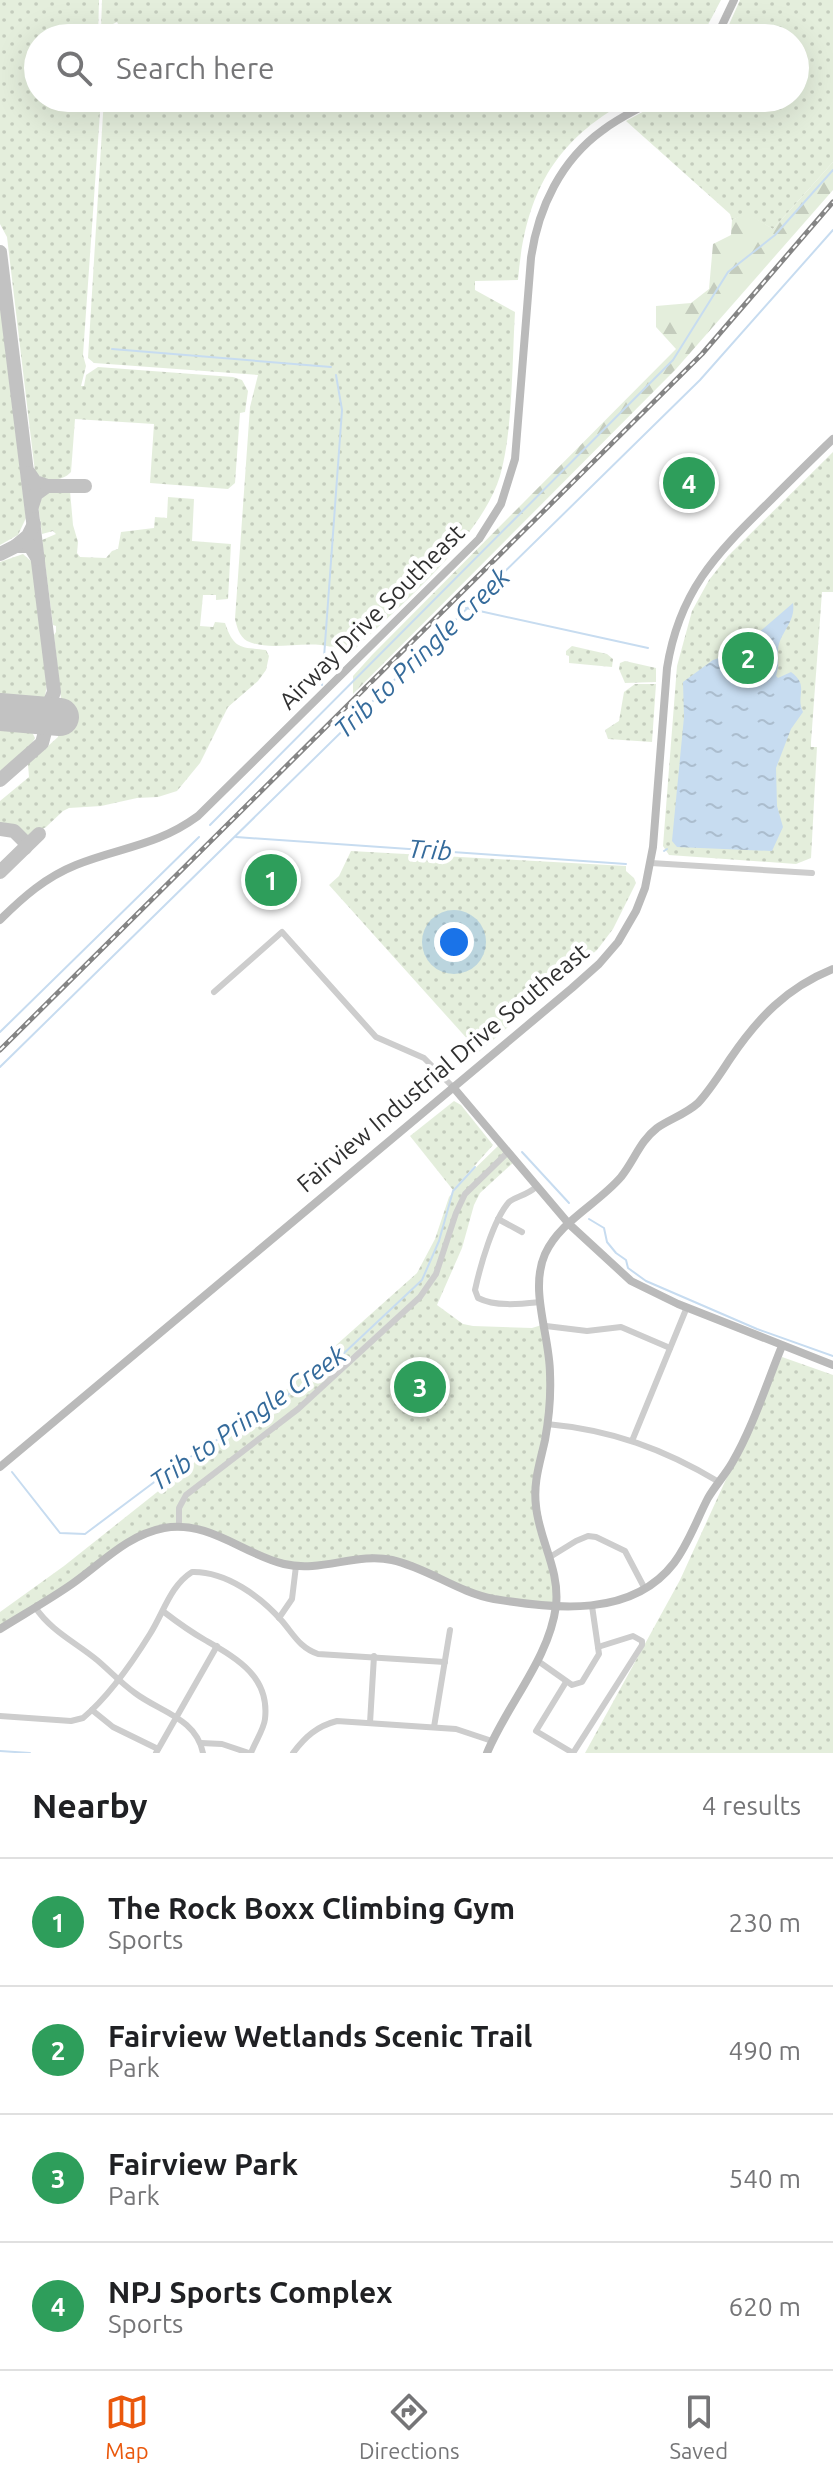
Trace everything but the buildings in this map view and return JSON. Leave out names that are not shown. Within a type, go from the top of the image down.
[{"type":"street","points":[[723,24],[734,0]]},
{"type":"street","name":"Airway Drive Southeast","points":[[0,920],[27,894],[56,874],[87,861],[159,840],[198,816],[479,539],[501,504],[515,459],[531,258],[537,224],[563,171],[584,146],[608,126],[632,112]]},
{"type":"street","name":"Fairview Industrial Drive Southeast","points":[[0,1467],[606,957],[636,911],[651,863],[667,668],[670,645],[682,611],[700,576],[720,550],[833,439]]},
{"type":"street","points":[[651,863],[812,873]]},
{"type":"street","points":[[214,992],[282,932],[376,1037],[424,1058],[453,1087],[569,1224],[631,1281],[687,1307],[833,1365]]},
{"type":"street","points":[[487,1753],[511,1703],[538,1661],[549,1635],[556,1605],[556,1575],[540,1528],[535,1486],[547,1424],[550,1372],[546,1326],[540,1302],[539,1280],[543,1259],[555,1238],[614,1184],[652,1133],[697,1103],[770,1007],[794,988],[833,969]]},
{"type":"street","points":[[179,1526],[179,1508],[186,1495],[298,1409],[420,1297],[436,1274],[465,1194],[507,1153]]},
{"type":"street","points":[[536,1187],[526,1196],[512,1199],[498,1219],[475,1288],[481,1301],[540,1302]]},
{"type":"street","points":[[498,1219],[522,1232]]},
{"type":"street","points":[[632,1441],[687,1307]]},
{"type":"street","points":[[546,1326],[587,1331],[621,1327],[670,1348]]},
{"type":"street","points":[[0,1629],[80,1578],[127,1542],[150,1531],[179,1526],[219,1535],[273,1561],[296,1566],[370,1558],[389,1559],[493,1598],[556,1605],[617,1603],[645,1589],[673,1564],[744,1440],[782,1346]]},
{"type":"street","points":[[547,1424],[582,1427],[632,1441],[691,1465],[719,1482]]},
{"type":"street","points":[[550,1557],[576,1541],[596,1537],[625,1551],[645,1589]]},
{"type":"street","points":[[279,1618],[292,1599],[296,1566]]},
{"type":"street","points":[[0,1716],[75,1721],[92,1710],[118,1679],[164,1612],[176,1585],[192,1572],[201,1571],[233,1582],[260,1600],[306,1650],[333,1656],[445,1662]]},
{"type":"street","points":[[538,1661],[566,1682],[578,1685],[582,1682],[598,1657],[592,1606]]},
{"type":"street","points":[[35,1607],[52,1627],[139,1696],[191,1728],[201,1743],[203,1753]]},
{"type":"street","points":[[164,1612],[244,1663],[261,1690],[265,1720],[250,1753],[222,1744],[201,1743]]},
{"type":"street","points":[[434,1727],[450,1630]]},
{"type":"street","points":[[566,1682],[536,1731],[573,1753],[642,1641],[633,1636],[598,1647]]},
{"type":"street","points":[[92,1710],[113,1727],[157,1751],[217,1646]]},
{"type":"street","points":[[370,1723],[374,1656]]},
{"type":"street","points":[[293,1753],[321,1725],[337,1721],[465,1731],[492,1741]]},
{"type":"green space","points":[[0,0],[99,0],[98,24],[24,24],[24,112],[100,112],[83,355],[86,366],[81,386],[84,386],[86,375],[98,367],[242,380],[248,391],[245,412],[240,413],[235,483],[228,489],[150,483],[154,424],[75,419],[71,472],[53,480],[38,476],[35,472],[7,237],[0,224]]},
{"type":"green space","points":[[102,0],[721,0],[708,24],[101,24]]},
{"type":"green space","points":[[740,0],[833,0],[833,162],[773,229],[747,214],[732,220],[730,214],[626,121],[642,112],[809,112],[809,24],[729,24]]},
{"type":"green space","points":[[103,112],[609,112],[583,132],[548,172],[528,221],[518,280],[475,281],[475,290],[515,312],[510,417],[500,476],[490,500],[456,549],[348,656],[337,649],[312,644],[259,645],[244,639],[235,619],[250,407],[258,375],[94,363],[88,358]]},
{"type":"green space","points":[[833,162],[833,190],[676,369],[353,694],[353,676],[372,655],[676,349],[656,327],[656,306],[691,303],[709,289],[713,244],[731,235],[732,220],[747,213],[773,229]]},
{"type":"green space","points":[[0,302],[26,518],[18,535],[0,545]]},
{"type":"green space","points":[[833,452],[833,592],[822,592],[811,742],[811,747],[817,747],[811,858],[796,864],[669,855],[663,846],[677,666],[692,611],[709,580],[728,556]]},
{"type":"green space","points":[[70,491],[80,557],[106,558],[118,549],[121,532],[154,528],[155,517],[167,518],[168,497],[194,499],[192,541],[231,544],[228,599],[216,600],[216,595],[203,595],[200,626],[213,627],[215,622],[225,623],[235,643],[266,650],[269,656],[266,670],[228,707],[200,763],[177,791],[101,806],[69,808],[28,837],[13,827],[0,826],[0,801],[29,777],[28,764],[58,737],[61,698],[54,635],[56,626],[53,625],[42,540],[56,534],[53,531],[42,534],[38,504],[46,493]]},
{"type":"green space","points":[[23,554],[32,562],[47,683],[45,697],[33,702],[0,699],[0,562]]},
{"type":"green space","points":[[572,646],[607,654],[613,659],[612,667],[569,663],[566,651]]},
{"type":"green space","points":[[625,661],[656,668],[656,682],[625,683],[619,669],[620,663]]},
{"type":"green space","points":[[635,684],[656,684],[652,742],[608,739],[605,730],[619,721],[624,692]]},
{"type":"green space","points":[[0,725],[30,728],[35,738],[0,771]]},
{"type":"green space","points":[[351,851],[626,866],[626,871],[636,883],[613,929],[597,950],[479,1052],[329,885],[339,876]]},
{"type":"green space","points":[[454,1101],[461,1105],[493,1145],[453,1190],[410,1136]]},
{"type":"green space","points":[[500,1144],[515,1161],[480,1193],[462,1248],[437,1305],[463,1324],[473,1326],[532,1328],[545,1324],[550,1396],[535,1486],[556,1605],[493,1598],[389,1559],[292,1565],[200,1530],[150,1531],[0,1629],[0,1612],[64,1566],[288,1388],[417,1273],[435,1239],[449,1197]]},
{"type":"green space","points":[[782,1357],[833,1375],[833,1753],[585,1753],[680,1580]]},
{"type":"water","points":[[793,603],[792,616],[779,643],[776,676],[778,678],[791,672],[797,677],[801,686],[803,712],[791,729],[776,768],[777,806],[783,827],[772,851],[677,847],[672,841],[684,717],[683,682],[713,660],[736,652]]},
{"type":"waterway","points":[[210,825],[673,360],[728,272],[775,235],[833,170]]},
{"type":"waterway","name":"Trib to Pringle Creek","points":[[0,1067],[700,380],[833,230]]},
{"type":"waterway","points":[[112,349],[331,367]]},
{"type":"waterway","points":[[322,685],[342,410],[336,375]]},
{"type":"waterway","name":"Trib","points":[[466,608],[648,648]]},
{"type":"waterway","name":"Trib to Pringle Creek","points":[[0,1032],[199,837]]},
{"type":"waterway","name":"Trib","points":[[236,837],[626,864]]},
{"type":"waterway","points":[[522,1152],[569,1203]]},
{"type":"waterway","name":"Trib to Pringle Creek","points":[[12,1472],[60,1533],[85,1534],[173,1468],[325,1371],[422,1280],[439,1241],[453,1191],[475,1167]]},
{"type":"waterway","points":[[589,1219],[604,1228],[607,1242],[626,1260],[628,1268],[646,1281],[757,1329],[833,1356]]},
{"type":"waterway","points":[[0,1751],[30,1753]]},
{"type":"taxiway","points":[[0,252],[54,692],[49,704],[34,715],[46,728],[42,743],[0,780]]},
{"type":"taxiway","points":[[29,473],[35,482],[47,486],[36,494],[32,506]]},
{"type":"taxiway","points":[[47,486],[85,486]]},
{"type":"taxiway","points":[[34,524],[28,536],[16,546],[30,546],[38,559]]},
{"type":"taxiway","points":[[0,554],[16,546]]},
{"type":"taxiway","points":[[0,829],[14,831],[25,842],[25,848]]},
{"type":"taxiway","points":[[0,872],[39,834]]},
{"type":"runway","points":[[0,712],[60,717]]},
{"type":"railway","points":[[0,1050],[702,354],[833,202]]},
{"type":"place","name":"NPJ Sports Complex","points":[[689,483]]},
{"type":"place","name":"Fairview Wetlands Scenic Trail","points":[[748,658]]},
{"type":"place","name":"The Rock Boxx Climbing Gym","points":[[271,880]]},
{"type":"place","name":"Fairview Park","points":[[420,1387]]}]
